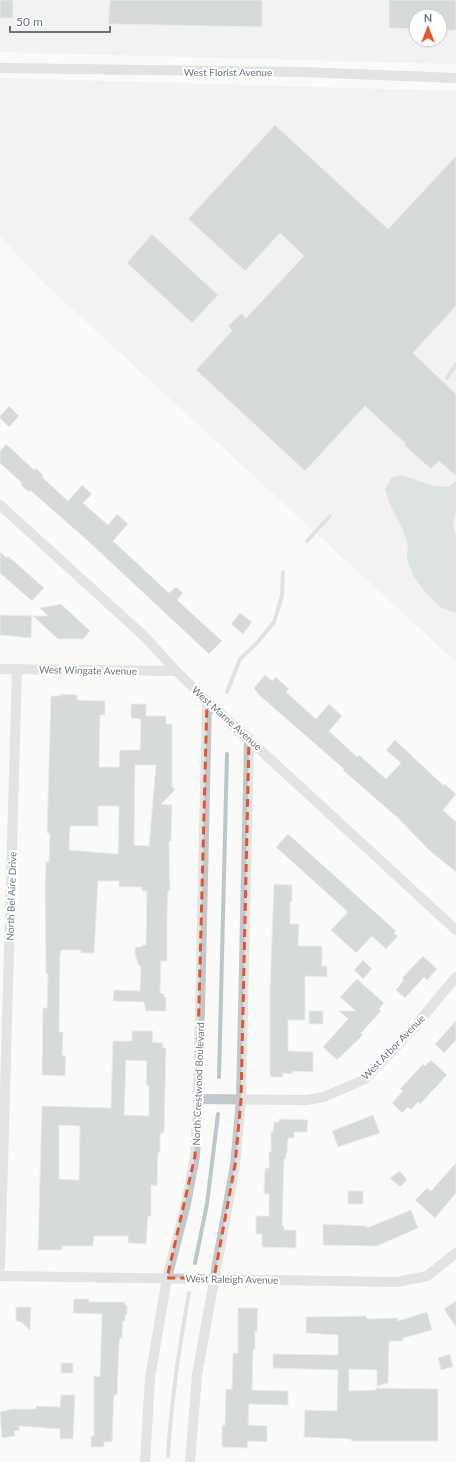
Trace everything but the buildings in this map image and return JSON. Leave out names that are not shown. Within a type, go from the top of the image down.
[{"type":"street","name":"West Florist Avenue","points":[[0,68],[302,72],[456,78]]},
{"type":"street","name":"West Marne Avenue","points":[[0,504],[145,637],[176,671],[207,701],[456,930]]},
{"type":"street","name":"West Wingate Avenue","points":[[0,669],[176,671]]},
{"type":"street","name":"North Bel Aire Drive","points":[[0,1267],[17,669]]},
{"type":"street","name":"North Crestwood Boulevard","points":[[145,1462],[150,1378],[167,1278],[186,1204],[195,1156],[198,1099],[207,701]]},
{"type":"street","points":[[190,1462],[197,1375],[235,1165],[241,1100],[249,738]]},
{"type":"street","name":"West Arbor Avenue","points":[[198,1099],[306,1100],[324,1097],[365,1080],[412,1030],[456,978]]},
{"type":"street","name":"West Raleigh Avenue","points":[[0,1276],[214,1278],[397,1282],[427,1276],[456,1252]]},
{"type":"highlighted area","points":[[207,701],[249,738],[241,1100],[235,1165],[214,1278],[167,1278],[195,1156]]},
{"type":"shaded area","points":[[0,0],[456,0],[456,64],[0,52]]},
{"type":"shaded area","points":[[0,78],[456,91],[456,662],[44,283],[0,236]]},
{"type":"shaded area","points":[[402,475],[430,485],[448,487],[456,481],[456,510],[453,525],[456,536],[456,613],[440,607],[424,591],[413,575],[407,560],[408,544],[385,490],[391,478]]},
{"type":"waterway","points":[[447,378],[456,364]]},
{"type":"waterway","points":[[307,541],[330,516]]},
{"type":"waterway","points":[[227,692],[240,659],[257,643],[274,622],[282,596],[283,572]]},
{"type":"waterway","points":[[219,1077],[227,754]]},
{"type":"waterway","points":[[195,1263],[207,1204],[218,1114]]},
{"type":"waterway","points":[[168,1456],[176,1374],[189,1293]]}]
